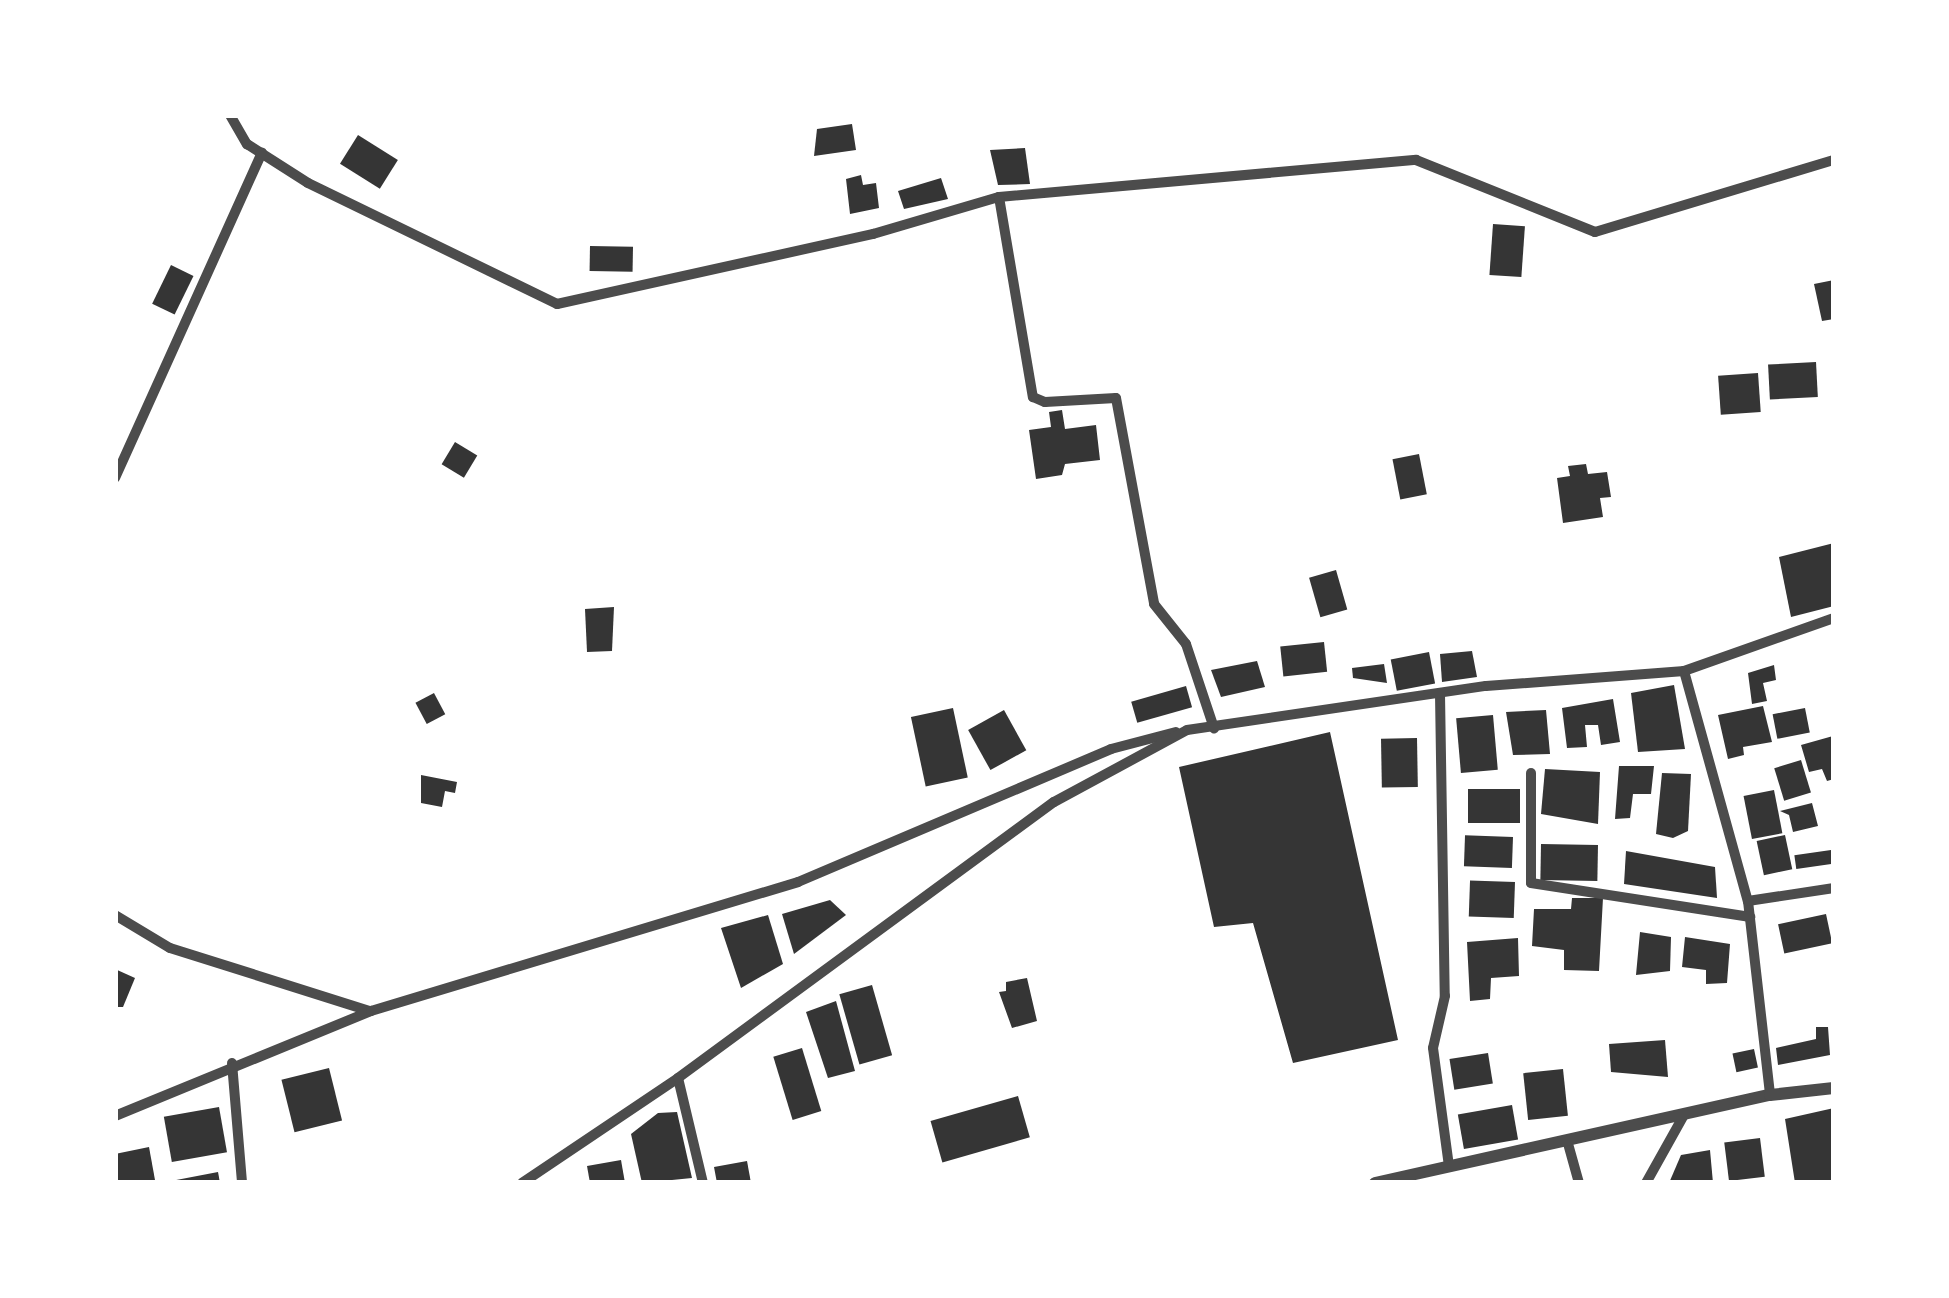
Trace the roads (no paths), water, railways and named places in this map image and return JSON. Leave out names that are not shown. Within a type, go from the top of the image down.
[{"type":"street","points":[[230,115],[247,144],[308,183],[556,304],[873,234],[999,196],[1416,160],[1595,232],[1834,160]]},
{"type":"street","points":[[115,478],[262,153]]},
{"type":"street","points":[[999,196],[1033,397],[1045,402],[1116,398],[1154,604],[1186,644],[1218,726]]},
{"type":"street","points":[[115,1116],[232,1063],[371,1011],[798,882],[1111,748],[1187,730],[1440,694],[1684,671],[1834,618]]},
{"type":"street","points":[[1684,671],[1748,901],[1770,1095]]},
{"type":"street","points":[[1440,694],[1444,996],[1433,1048],[1449,1167]]},
{"type":"street","points":[[522,1183],[678,1078],[1054,802],[1187,730]]},
{"type":"street","points":[[1530,773],[1531,883],[1750,916]]},
{"type":"street","points":[[1748,901],[1834,888]]},
{"type":"street","points":[[115,914],[170,948],[371,1011]]},
{"type":"street","points":[[232,1063],[242,1183]]},
{"type":"street","points":[[678,1078],[703,1183]]},
{"type":"street","points":[[1375,1183],[1770,1095],[1834,1088]]},
{"type":"street","points":[[1646,1183],[1684,1115]]},
{"type":"street","points":[[1567,1140],[1578,1183]]}]
